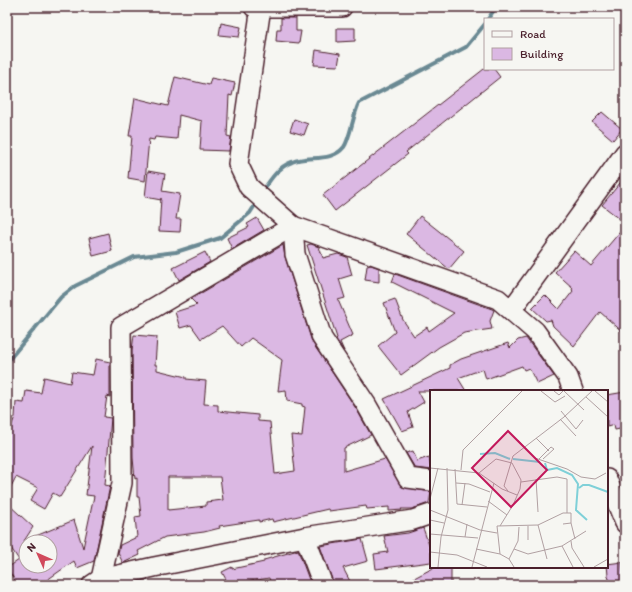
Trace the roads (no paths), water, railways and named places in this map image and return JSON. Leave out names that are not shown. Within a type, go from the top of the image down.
[{"type":"street","points":[[342,7],[259,7],[238,164],[249,187],[293,226],[498,299],[512,309],[535,331],[568,377],[573,390]]},
{"type":"street","points":[[512,309],[621,166]]},
{"type":"street","points":[[293,226],[295,254],[322,338],[366,404],[408,478],[430,481]]},
{"type":"street","points":[[293,226],[121,327],[122,483],[96,582],[154,567],[305,537],[413,520],[430,514]]},
{"type":"street","points":[[608,481],[625,523]]},
{"type":"street","points":[[305,537],[323,585]]},
{"type":"waterway","points":[[489,18],[496,7]]},
{"type":"waterway","points":[[610,7],[612,9],[625,9]]},
{"type":"waterway","points":[[262,192],[275,174],[287,164],[299,160],[326,157],[339,152],[346,143],[359,103],[466,47],[484,25]]},
{"type":"waterway","points":[[7,362],[61,297],[75,286],[134,257],[176,252],[220,238],[250,213],[257,202]]}]
